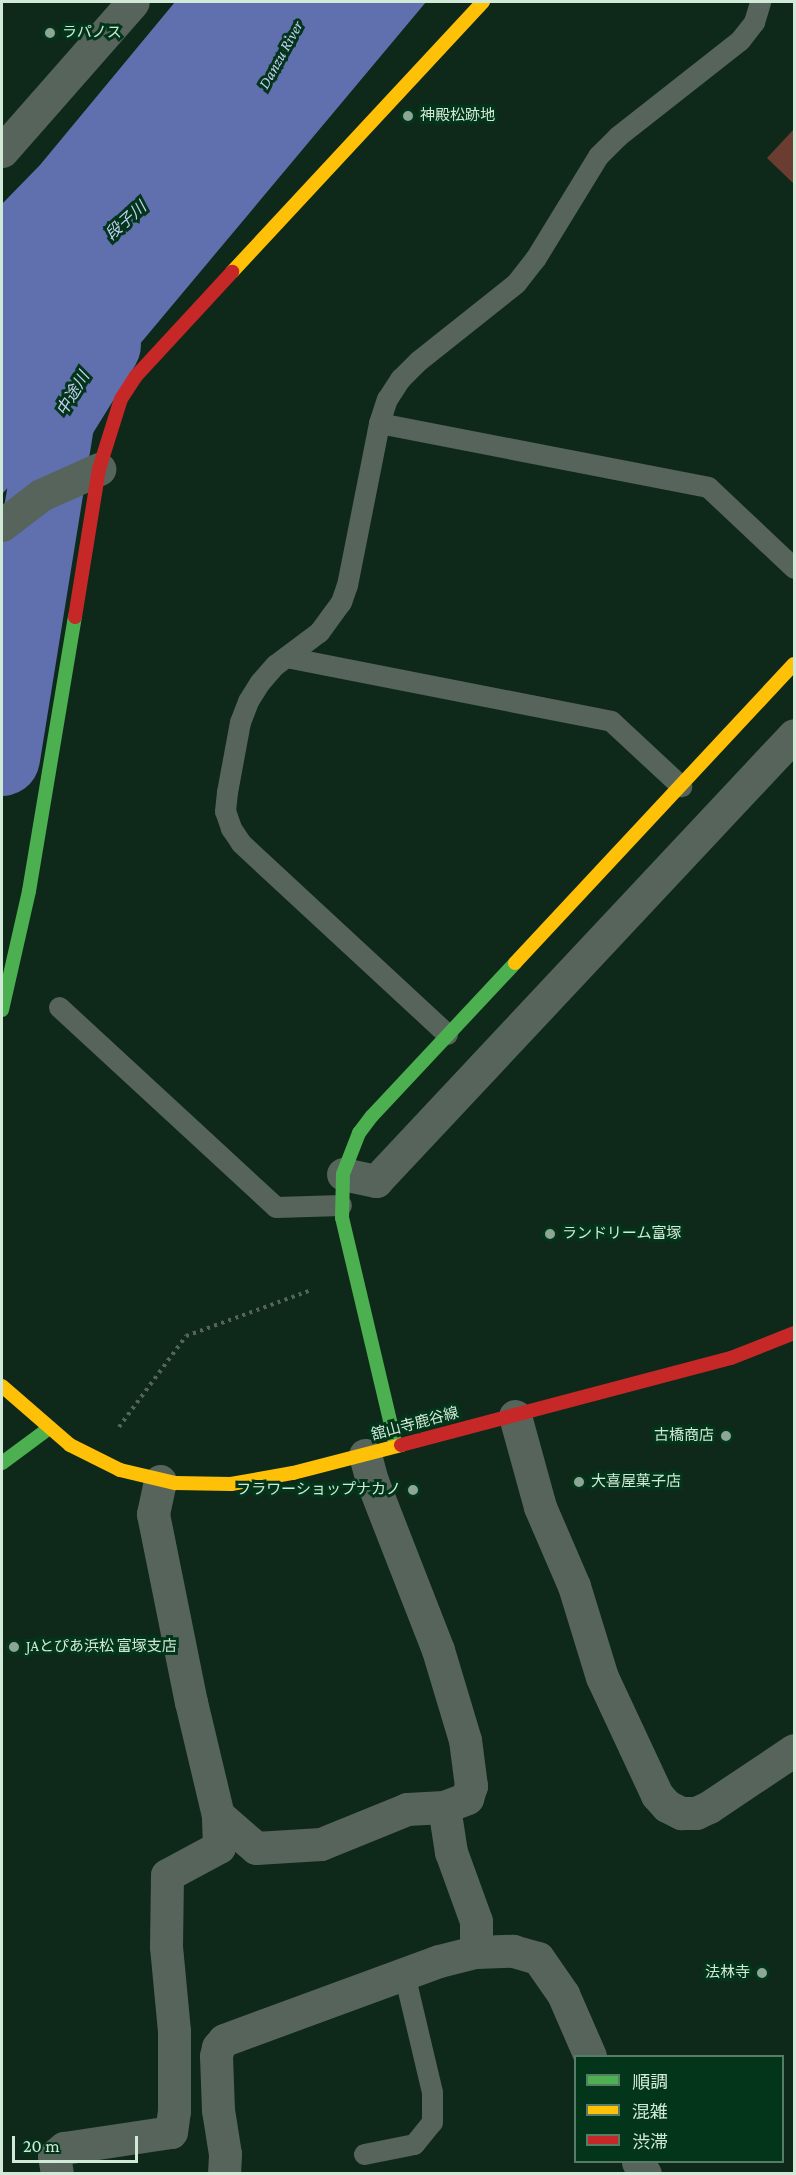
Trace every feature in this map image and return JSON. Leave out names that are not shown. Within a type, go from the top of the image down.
[{"type":"street","points":[[2,151],[133,2]]},
{"type":"street","points":[[2,1010],[30,891],[99,469],[118,406],[136,376],[483,2]]},
{"type":"street","points":[[3,532],[40,495],[99,469]]},
{"type":"street","points":[[218,1815],[256,1848],[321,1844],[407,1809],[444,1807],[467,1798],[471,1786],[465,1740],[438,1650],[372,1481],[380,1450],[346,1239],[342,1190],[359,1133],[372,1116],[795,664]]},
{"type":"street","points":[[342,1190],[376,1181],[795,735]]},
{"type":"street","name":"舘山寺鹿谷線","points":[[2,1386],[48,1429],[94,1459],[120,1470],[160,1481],[203,1485],[231,1484],[293,1473],[792,1341]]},
{"type":"street","points":[[515,1416],[540,1507],[577,1595],[602,1677],[657,1795],[667,1806],[681,1813],[696,1813],[710,1807],[795,1750]]},
{"type":"street","points":[[2,1463],[48,1429]]},
{"type":"street","points":[[57,2174],[54,2156],[64,2148],[171,2132],[174,2111],[174,2031],[166,1947],[167,1875],[219,1847],[218,1815],[191,1702],[153,1514],[160,1481]]},
{"type":"street","points":[[444,1807],[451,1852],[476,1922],[476,1952]]},
{"type":"street","points":[[224,2174],[225,2145],[218,2110],[218,2047],[224,2040],[439,1961],[476,1952],[513,1951],[538,1958],[563,1994],[590,2055]]},
{"type":"lane","points":[[447,1034],[241,843],[231,828],[225,811],[226,792],[240,722],[248,701],[260,682],[286,657],[319,632],[341,602],[347,585],[379,423],[387,399],[400,379],[418,361],[505,293],[526,271],[598,156],[618,136],[740,40],[754,22],[760,2]]},
{"type":"lane","points":[[379,423],[708,487],[795,568]]},
{"type":"lane","points":[[286,657],[611,721],[681,786]]},
{"type":"lane","points":[[59,1007],[276,1207],[342,1190]]},
{"type":"lane","points":[[364,2154],[414,2144],[432,2122],[432,2092],[404,1974]]},
{"type":"path","points":[[119,1427],[186,1336],[309,1291]]},
{"type":"shaded area","points":[[794,129],[794,184],[767,158]]},
{"type":"water","points":[[175,2],[426,2],[134,351],[2,494],[2,204],[40,165]]},
{"type":"waterway","name":"中途川","points":[[2,758],[57,419],[103,345]]},
{"type":"traffic: fast","points":[[2,1010],[29,891],[75,617]]},
{"type":"traffic: fast","points":[[396,1446],[342,1218],[343,1174],[359,1133],[372,1116],[515,963]]},
{"type":"traffic: fast","points":[[2,1463],[48,1429]]},
{"type":"traffic: slow","points":[[232,272],[483,2]]},
{"type":"traffic: slow","points":[[515,963],[794,664]]},
{"type":"traffic: slow","points":[[2,1386],[70,1445],[120,1470],[175,1483],[231,1484],[293,1473],[401,1445]]},
{"type":"traffic: jam","points":[[75,617],[99,469],[121,399],[136,376],[232,272]]},
{"type":"traffic: jam","points":[[401,1445],[731,1358],[794,1333]]},
{"type":"place","name":"ラパノス","points":[[50,33]]},
{"type":"place","name":"神殿松跡地","points":[[408,116]]},
{"type":"place","name":"ランドリーム富塚","points":[[550,1234]]},
{"type":"place","name":"古橋商店","points":[[726,1436]]},
{"type":"place","name":"大喜屋菓子店","points":[[579,1482]]},
{"type":"place","name":"フラワーショップナカノ","points":[[413,1490]]},
{"type":"place","name":"JAとぴあ浜松 富塚支店","points":[[14,1647]]},
{"type":"place","name":"法林寺","points":[[762,1973]]},
{"type":"water label","name":"Danzu River","points":[[281,55]]},
{"type":"water label","name":"段子川","points":[[126,221]]}]
